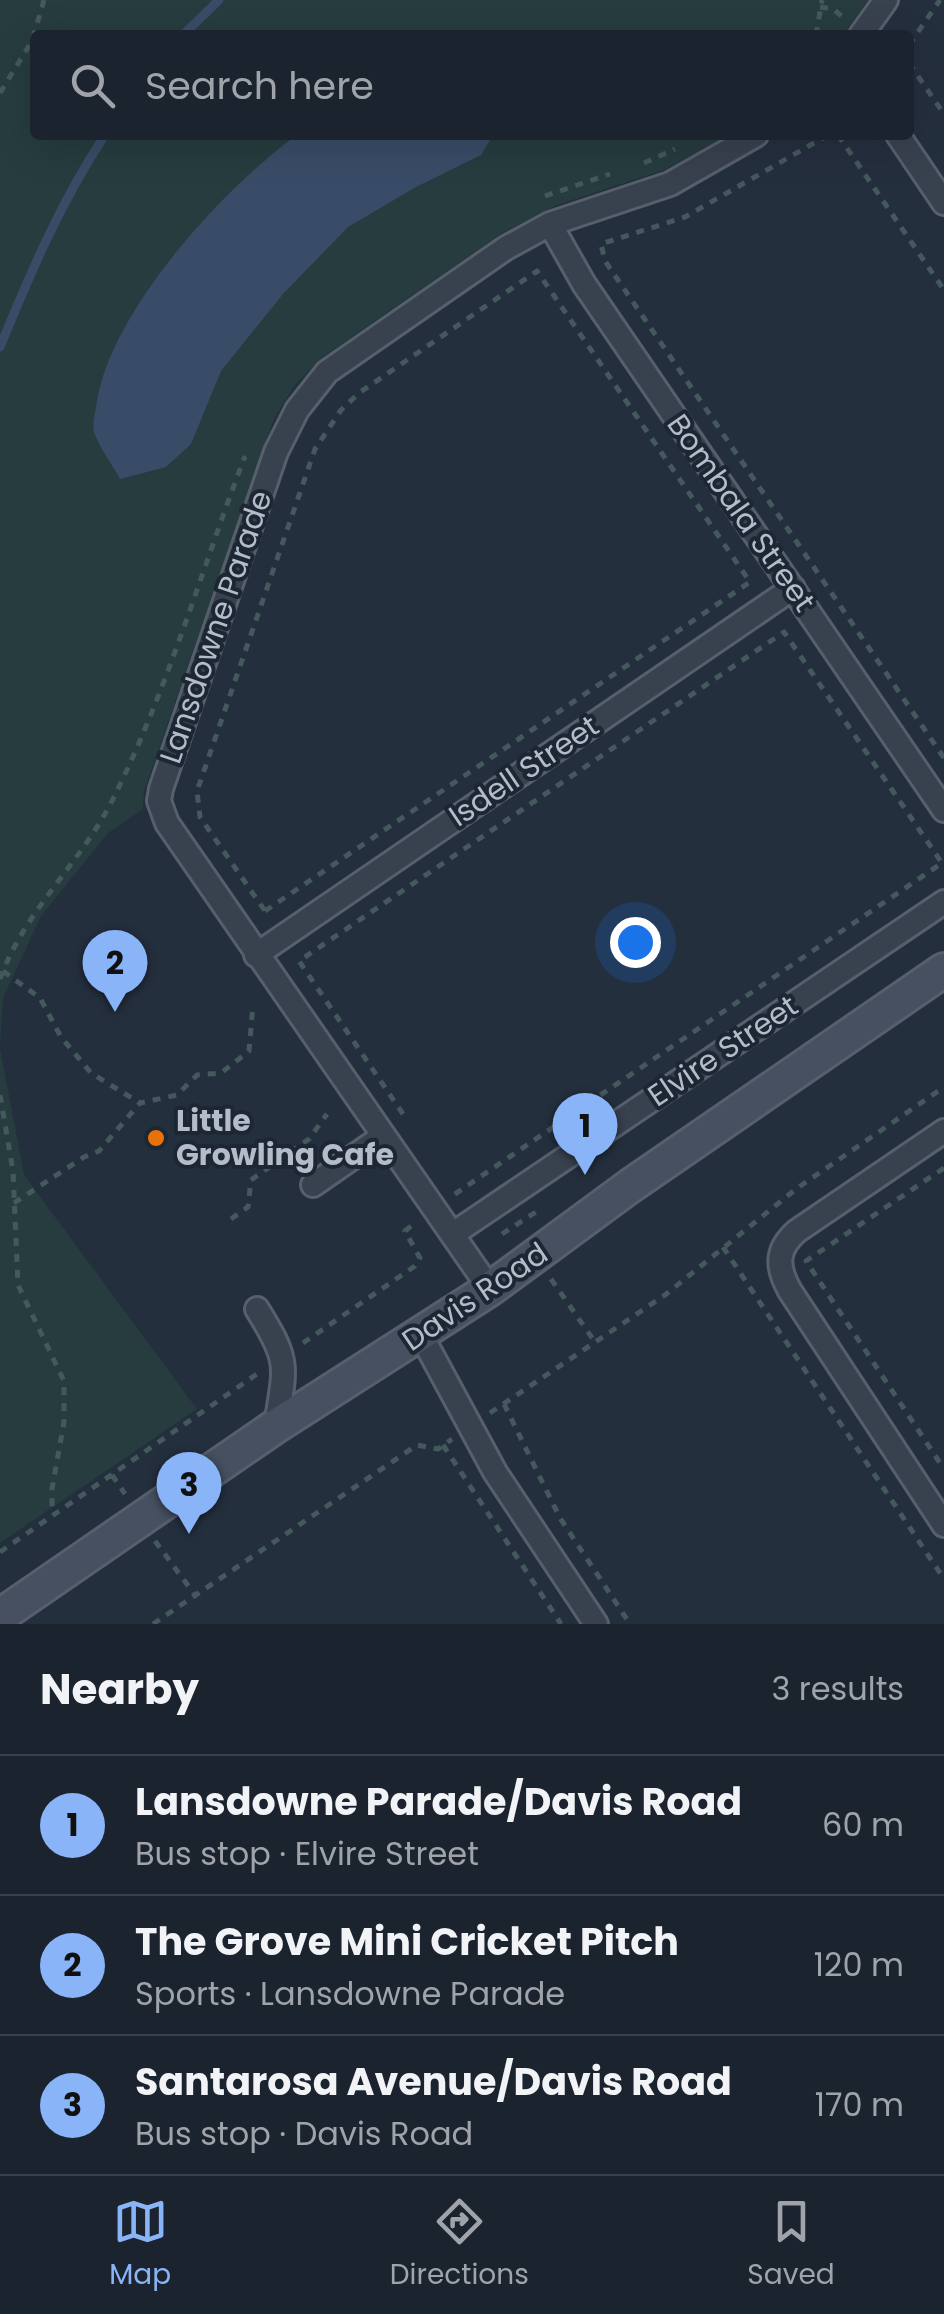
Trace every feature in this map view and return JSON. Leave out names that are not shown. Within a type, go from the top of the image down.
[{"type":"street","points":[[865,30],[886,0]]},
{"type":"street","name":"Lansdowne Parade","points":[[490,1290],[167,823],[159,801],[164,778],[276,452],[297,410],[328,372],[506,248],[550,224],[670,184],[747,140]]},
{"type":"street","points":[[901,140],[944,203]]},
{"type":"street","name":"Bombala Street","points":[[550,224],[584,284],[941,810]]},
{"type":"street","name":"Isdell Street","points":[[256,954],[793,588]]},
{"type":"street","name":"Elvire Street","points":[[453,1234],[944,902]]},
{"type":"street","name":"Davis Road","points":[[0,1616],[276,1426],[490,1290],[630,1186],[944,970]]},
{"type":"street","points":[[944,1130],[797,1231],[782,1248],[779,1267],[790,1292],[944,1525]]},
{"type":"street","points":[[314,1185],[382,1138]]},
{"type":"street","points":[[257,1309],[285,1366],[276,1426]]},
{"type":"street","points":[[420,1336],[468,1428],[596,1624]]},
{"type":"path","points":[[35,30],[44,0]]},
{"type":"path","points":[[817,30],[822,0]]},
{"type":"path","points":[[914,37],[940,0]]},
{"type":"path","points":[[0,93],[30,44]]},
{"type":"path","points":[[914,70],[944,114]]},
{"type":"path","points":[[819,140],[685,218],[601,244],[605,261],[944,758]]},
{"type":"path","points":[[841,140],[944,290]]},
{"type":"path","points":[[642,164],[679,147]]},
{"type":"path","points":[[533,202],[625,170]]},
{"type":"path","points":[[265,911],[750,582],[538,271],[360,393],[341,410],[315,449],[197,791],[200,817],[412,1126]]},
{"type":"path","points":[[0,979],[27,922],[84,850],[114,798],[176,654],[250,442]]},
{"type":"path","points":[[0,1552],[415,1266],[420,1258],[404,1231],[432,1209],[942,863],[784,632],[299,962]]},
{"type":"path","points":[[3,971],[40,998],[61,1037],[91,1073],[140,1103]]},
{"type":"path","points":[[14,1203],[84,1157],[99,1152],[140,1103],[177,1095],[197,1074],[221,1073],[250,1050],[253,1005]]},
{"type":"path","points":[[153,1624],[416,1445],[438,1449],[443,1446],[665,1295],[796,1188],[944,1087]]},
{"type":"path","points":[[0,1095],[13,1171],[18,1286],[64,1382],[64,1422],[52,1489],[52,1516]]},
{"type":"path","points":[[232,1218],[248,1207],[251,1180],[308,1139],[327,1114]]},
{"type":"path","points":[[944,1168],[806,1261],[944,1469]]},
{"type":"path","points":[[724,1247],[944,1579]]},
{"type":"path","points":[[504,1404],[560,1518],[630,1624]]},
{"type":"path","points":[[443,1446],[561,1624]]},
{"type":"green space","points":[[0,0],[868,0],[847,30],[30,30],[30,140],[718,140],[664,170],[557,205],[504,232],[321,358],[294,386],[274,419],[144,791],[143,809],[108,833],[41,916],[3,998],[0,1048]]},
{"type":"green space","points":[[0,1048],[24,1175],[197,1409],[0,1543]]},
{"type":"water","points":[[291,140],[490,140],[481,155],[348,227],[283,294],[221,371],[191,444],[166,467],[120,479],[99,444],[93,425],[107,366],[124,328],[147,291],[205,218]]},
{"type":"waterway","points":[[188,30],[219,0]]},
{"type":"waterway","points":[[0,347],[60,212],[102,140]]},
{"type":"place","name":"The Grove Mini Cricket Pitch","points":[[115,1012]]},
{"type":"place","name":"Little Growling Cafe","points":[[156,1138]]},
{"type":"place","name":"Lansdowne Parade/Davis Road","points":[[585,1175]]},
{"type":"place","name":"Santarosa Avenue/Davis Road","points":[[189,1534]]}]
